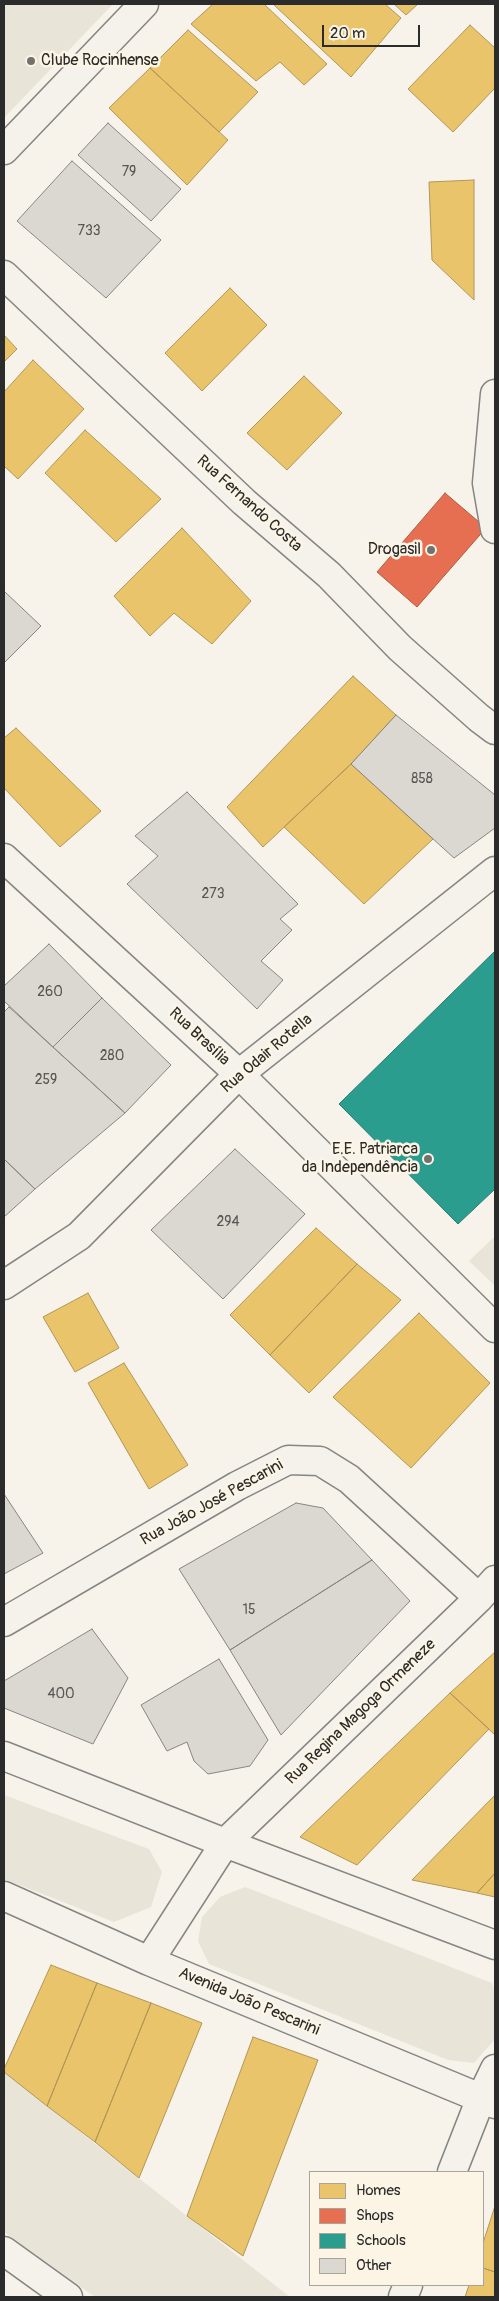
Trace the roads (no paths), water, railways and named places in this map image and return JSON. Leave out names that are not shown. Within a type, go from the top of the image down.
[{"type":"street","points":[[4,150],[144,4]]},
{"type":"street","name":"Rua Fernando Costa","points":[[4,275],[244,502],[329,575],[400,648],[495,730]]},
{"type":"street","points":[[495,394],[487,483],[495,529]]},
{"type":"street","name":"Rua Brasília","points":[[4,858],[239,1074],[495,1328]]},
{"type":"street","name":"Rua Odair Rotella","points":[[4,1285],[79,1236],[239,1074],[495,871]]},
{"type":"street","name":"Rua João José Pescarini","points":[[4,1622],[229,1491],[288,1460],[320,1461],[348,1478],[487,1589]]},
{"type":"street","name":"Rua Regina Magoga Ormeneze","points":[[149,1960],[226,1843],[487,1589]]},
{"type":"street","points":[[4,1756],[495,1945]]},
{"type":"street","name":"Avenida João Pescarini","points":[[4,1896],[149,1960],[488,2101]]},
{"type":"street","points":[[453,2171],[488,2101],[495,2069]]},
{"type":"street","points":[[4,2251],[68,2297]]},
{"type":"place","name":"Clube Rocinhense","points":[[31,61]]},
{"type":"place","name":"Drogasil","points":[[431,550]]},
{"type":"place","name":"E.E. Patriarca da Independência","points":[[428,1159]]}]
